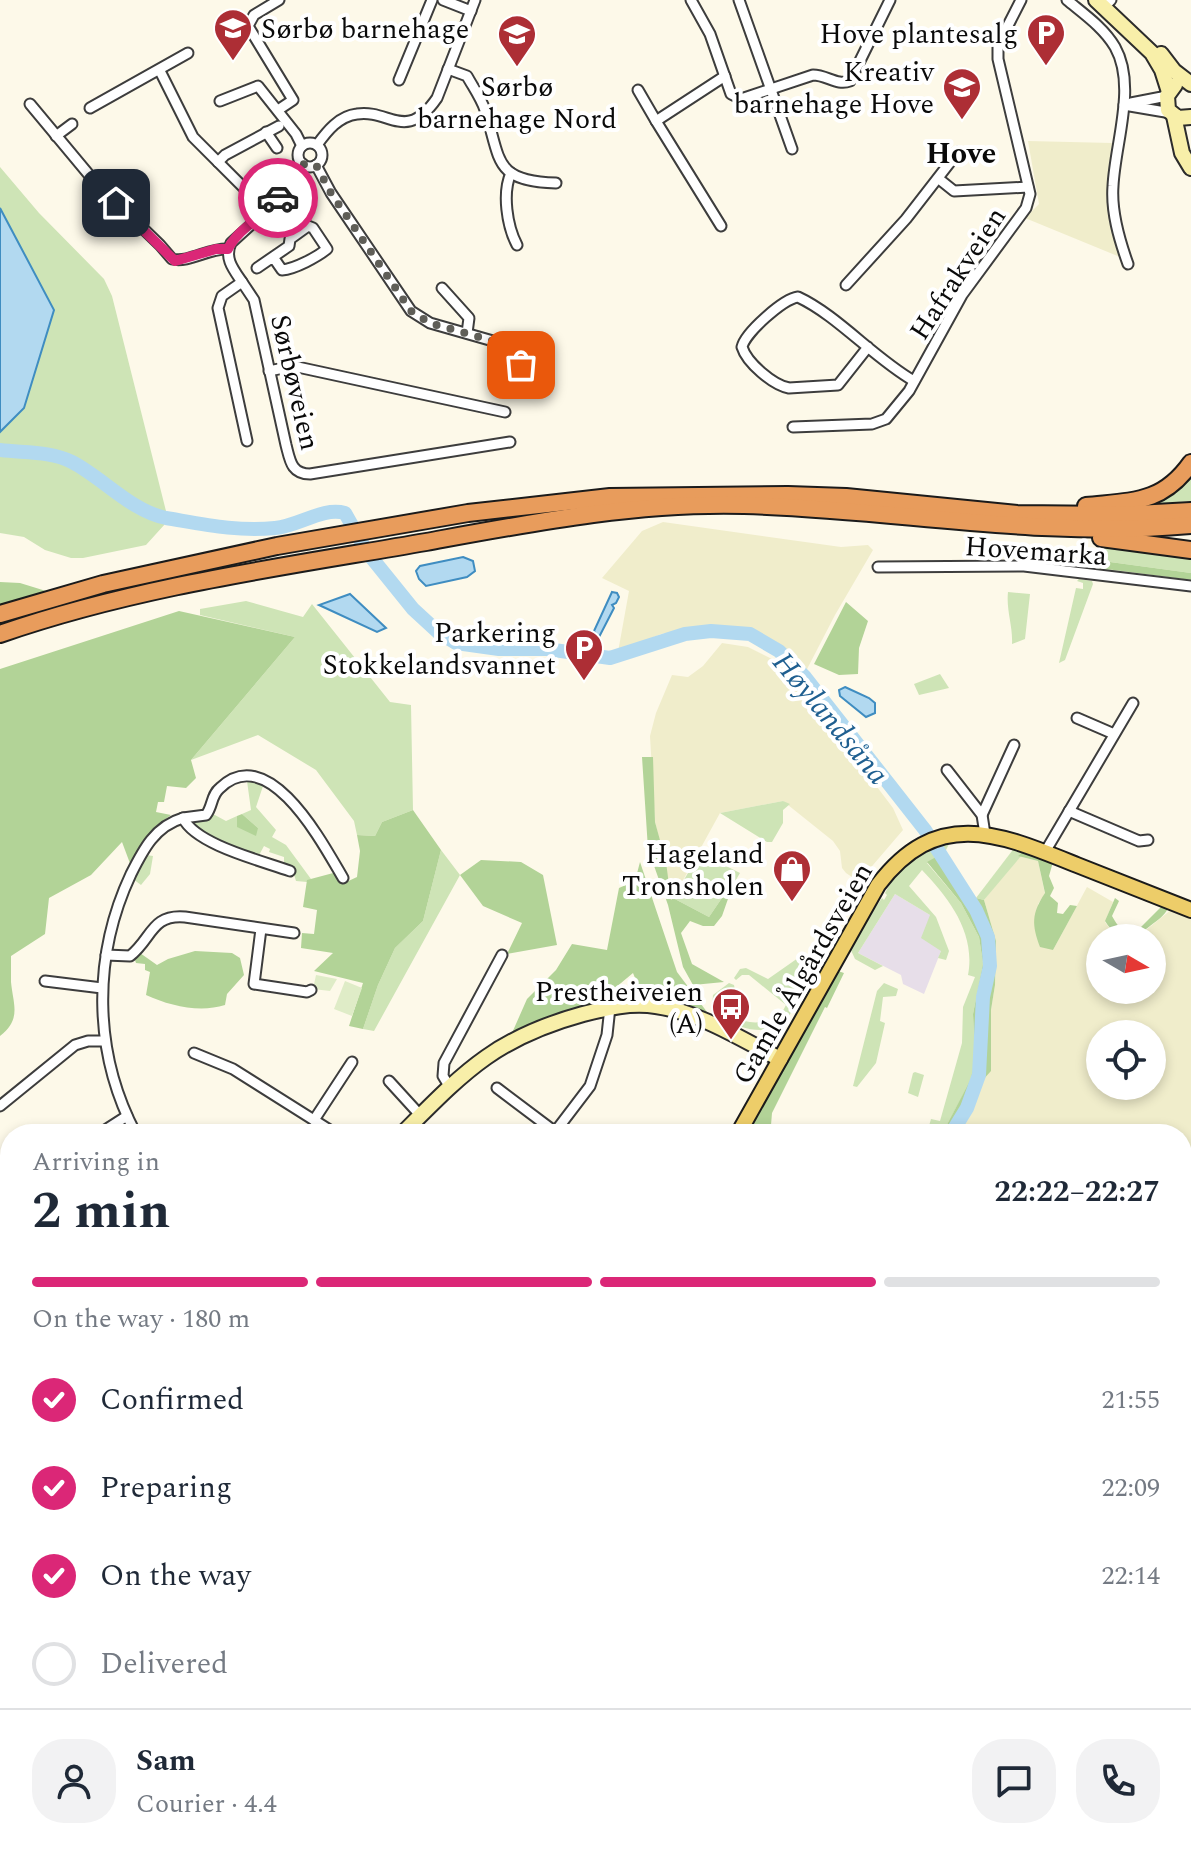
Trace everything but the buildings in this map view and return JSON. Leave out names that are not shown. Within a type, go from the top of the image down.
[{"type":"highway","points":[[1013,520],[1146,500],[1171,486],[1191,463]]},
{"type":"highway","points":[[0,634],[113,600],[306,561],[640,502]]},
{"type":"highway","points":[[0,614],[103,584],[296,543],[525,505],[658,502],[1013,520],[1120,529],[1191,525]]},
{"type":"highway","points":[[1013,520],[1191,511]]},
{"type":"highway","points":[[1013,520],[1046,535],[1100,537],[1191,550]]},
{"type":"main road","name":"Gamle Ålgårdsveien","points":[[744,1124],[878,885],[900,860],[930,842],[956,835],[985,834],[1020,842],[1191,910]]},
{"type":"street","points":[[278,110],[293,100],[248,26],[254,15],[279,0]]},
{"type":"street","points":[[399,80],[432,0]]},
{"type":"street","points":[[443,0],[471,11]]},
{"type":"street","points":[[317,145],[335,124],[350,115],[374,115],[389,121],[404,122],[422,115],[437,98],[475,0]]},
{"type":"street","points":[[691,0],[701,17],[731,94],[737,99],[747,99],[813,75],[823,75],[841,83],[850,81],[890,0]]},
{"type":"street","points":[[739,0],[792,149]]},
{"type":"street","name":"Hafrakveien","points":[[793,427],[881,422],[891,415],[914,381],[962,295],[1026,208],[1030,199],[1028,187],[998,59],[998,45],[1021,0]]},
{"type":"street","points":[[1067,0],[1093,21],[1117,50],[1124,73],[1124,105],[1115,164],[1113,204],[1117,230],[1128,264]]},
{"type":"street","points":[[1106,0],[1152,53],[1162,70],[1168,94],[1167,105],[1181,116]]},
{"type":"street","points":[[1106,0],[1143,33],[1174,71],[1191,85]]},
{"type":"street","points":[[90,108],[188,53]]},
{"type":"street","points":[[448,69],[467,76],[484,107],[499,160],[511,173],[528,181],[556,183]]},
{"type":"street","points":[[160,71],[193,137],[267,211]]},
{"type":"street","points":[[656,121],[725,76]]},
{"type":"street","points":[[1124,105],[1168,94],[1181,83],[1191,85]]},
{"type":"street","points":[[220,101],[258,86],[302,146]]},
{"type":"street","points":[[638,90],[721,226]]},
{"type":"street","points":[[30,104],[95,182],[172,259],[180,261],[216,249],[228,249],[267,211],[303,164]]},
{"type":"street","points":[[1124,105],[1181,116]]},
{"type":"street","points":[[1181,116],[1182,153],[1191,168]]},
{"type":"street","points":[[56,136],[72,124]]},
{"type":"street","points":[[218,162],[225,155],[279,126]]},
{"type":"street","points":[[266,132],[277,148]]},
{"type":"street","points":[[303,164],[299,153],[302,146],[308,143],[317,145]]},
{"type":"street","points":[[303,164],[316,165],[322,156],[317,145]]},
{"type":"street","points":[[846,285],[939,179],[958,152]]},
{"type":"street","points":[[316,165],[331,193],[411,311],[430,323],[499,345],[521,365]]},
{"type":"street","points":[[511,173],[506,196],[517,245]]},
{"type":"street","name":"Hafrakveien","points":[[939,179],[954,191],[1028,187]]},
{"type":"street","points":[[257,268],[273,257],[289,246],[290,239],[308,226],[313,228],[327,249],[288,271],[282,270],[273,257]]},
{"type":"street","name":"Sørbøveien","points":[[228,249],[230,263],[254,300],[292,466],[304,474],[510,442]]},
{"type":"street","points":[[242,282],[222,296],[218,308],[247,441]]},
{"type":"street","points":[[442,288],[469,318],[467,333]]},
{"type":"street","name":"Hafrakveien","points":[[868,347],[838,385],[789,388],[782,387],[747,359],[742,347],[749,334],[787,301],[796,297],[804,300],[868,347],[914,381]]},
{"type":"street","points":[[269,371],[293,366],[505,412]]},
{"type":"street","name":"Hovemarka","points":[[878,567],[1024,566],[1191,586]]},
{"type":"street","points":[[1045,852],[1133,703]]},
{"type":"street","points":[[1077,718],[1114,734]]},
{"type":"street","points":[[982,815],[1014,745]]},
{"type":"street","points":[[947,770],[982,815],[985,834]]},
{"type":"street","points":[[131,1124],[105,1041],[102,988],[113,918],[140,857],[162,827],[183,818],[206,815],[220,787],[235,779],[245,777],[272,783],[290,799],[317,834],[343,878]]},
{"type":"street","points":[[1069,811],[1139,841],[1148,840]]},
{"type":"street","points":[[183,818],[188,828],[231,851],[290,871]]},
{"type":"street","points":[[106,955],[130,956],[153,928],[169,917],[294,933]]},
{"type":"street","points":[[261,929],[254,984],[307,992],[311,990]]},
{"type":"street","points":[[449,1086],[443,1076],[444,1063],[502,955]]},
{"type":"street","points":[[45,981],[102,988]]},
{"type":"street","points":[[411,1124],[449,1086],[482,1059],[523,1034],[610,1007],[637,1004],[697,1017],[780,1059]]},
{"type":"street","points":[[563,1124],[590,1086],[607,1035],[610,1007]]},
{"type":"street","points":[[0,1106],[75,1045],[105,1041]]},
{"type":"street","points":[[194,1053],[233,1069],[320,1124]]},
{"type":"street","points":[[314,1120],[352,1062]]},
{"type":"street","points":[[389,1081],[420,1115]]},
{"type":"street","points":[[497,1088],[545,1124]]},
{"type":"street","points":[[115,1124],[127,1116]]},
{"type":"shaded area","points":[[1028,141],[1112,143],[1108,206],[1120,257],[1025,218],[1039,204]]},
{"type":"shaded area","points":[[663,522],[841,547],[868,545],[873,550],[805,673],[778,643],[757,632],[695,628],[661,634],[618,652],[629,591],[602,578],[642,531]]},
{"type":"shaded area","points":[[722,643],[748,647],[774,660],[815,705],[893,808],[903,830],[861,879],[855,879],[842,868],[840,851],[833,841],[783,801],[720,813],[671,902],[655,822],[650,736],[672,675],[688,677],[703,666]]},
{"type":"shaded area","points":[[1018,856],[1038,861],[1045,894],[1038,904],[1053,950],[1087,887],[1113,902],[1106,924],[1086,924],[1086,1004],[1166,1004],[1166,924],[1153,924],[1172,909],[1191,916],[1191,1124],[959,1124],[981,1082],[991,1070],[991,1010],[996,941],[984,900]]},
{"type":"shaded area","points":[[895,894],[930,915],[941,951],[924,994],[903,984],[901,975],[858,953]]},
{"type":"green space","points":[[0,167],[39,213],[104,279],[112,296],[166,511],[165,524],[146,545],[71,558],[45,550],[24,537],[0,533]]},
{"type":"green space","points":[[1191,469],[1191,501],[1155,504],[1155,499]]},
{"type":"green space","points":[[1101,541],[1191,553],[1191,573],[1110,562],[1107,569],[1125,572],[1122,575],[1095,572],[1101,560]]},
{"type":"green space","points":[[1110,562],[1191,573],[1191,580],[1106,569]]},
{"type":"green space","points":[[1077,581],[1092,581],[1093,584],[1065,660],[1059,663],[1076,588],[1083,589],[1083,583]]},
{"type":"green space","points":[[0,582],[20,583],[46,591],[0,608]]},
{"type":"green space","points":[[1008,592],[1030,594],[1025,639],[1012,644],[1008,605]]},
{"type":"green space","points":[[246,601],[303,617],[312,604],[390,702],[411,705],[413,810],[382,822],[375,836],[357,835],[354,821],[316,770],[258,735],[191,760],[295,637],[200,615],[200,609]]},
{"type":"green space","points":[[846,602],[868,621],[859,648],[858,674],[839,675],[814,664]]},
{"type":"green space","points":[[179,611],[295,637],[191,760],[196,778],[186,788],[167,786],[164,802],[158,802],[156,812],[171,815],[155,827],[131,866],[122,842],[91,875],[49,898],[45,934],[11,956],[14,1017],[0,1036],[0,669]]},
{"type":"green space","points":[[940,674],[949,688],[919,695],[914,684]]},
{"type":"green space","points":[[642,757],[653,757],[655,822],[666,862],[671,900],[673,898],[709,917],[724,895],[729,896],[722,916],[714,926],[690,921],[681,933],[692,964],[724,982],[693,985],[683,967],[668,905],[648,849]]},
{"type":"green space","points":[[247,781],[264,783],[256,807],[276,830],[272,837],[286,845],[311,879],[307,882],[296,881],[292,868],[284,865],[284,857],[269,852],[270,849],[264,846],[257,859],[193,827],[195,819],[202,820],[213,814],[226,821],[237,816],[237,827],[258,828],[242,814],[251,810]]},
{"type":"green space","points":[[783,801],[790,804],[783,810],[783,823],[772,842],[767,842],[720,813]]},
{"type":"green space","points":[[413,810],[441,850],[423,921],[395,948],[363,1029],[349,1026],[363,983],[314,971],[333,953],[301,948],[302,933],[314,934],[317,910],[303,907],[307,880],[337,872],[342,884],[357,877],[360,851],[357,835],[375,836],[382,822]]},
{"type":"green space","points":[[242,814],[258,828],[256,836],[237,827],[237,816]]},
{"type":"green space","points":[[950,842],[945,852],[927,863],[961,903],[979,937],[983,963],[973,1014],[975,1058],[971,1080],[947,1124],[930,1124],[931,1119],[940,1121],[962,1043],[963,1007],[975,977],[968,975],[968,945],[951,904],[922,870],[909,886],[936,917],[949,951],[946,960],[938,958],[941,951],[921,938],[930,915],[895,894],[858,953],[883,966],[875,970],[855,959],[849,946],[882,898],[884,900],[891,883],[904,867],[928,850]]},
{"type":"green space","points":[[1015,847],[1027,849],[984,900],[976,898]]},
{"type":"green space","points":[[1027,849],[1053,862],[1049,876],[1054,888],[1050,896],[1058,903],[1057,913],[1063,914],[1070,905],[1077,906],[1053,950],[1040,947],[1035,932],[1035,914],[1045,893],[1038,861],[1018,856]]},
{"type":"green space","points":[[441,850],[460,875],[374,1031],[363,1029],[395,948],[423,921]]},
{"type":"green space","points":[[945,852],[972,897],[984,900],[996,941],[991,1071],[981,1082],[959,1124],[947,1124],[971,1079],[975,1058],[973,1014],[983,963],[979,937],[961,903],[927,862]]},
{"type":"green space","points":[[700,853],[740,873],[709,917],[673,898]]},
{"type":"green space","points":[[146,855],[153,856],[150,874],[141,885],[133,879]]},
{"type":"green space","points":[[481,860],[521,862],[543,875],[557,945],[507,954],[522,923],[483,906],[460,875]]},
{"type":"green space","points":[[640,862],[677,972],[710,1016],[644,1000],[633,973],[591,1008],[512,1033],[527,999],[556,970],[572,944],[607,950],[619,888],[635,881]]},
{"type":"green space","points":[[1115,898],[1119,901],[1112,916],[1118,924],[1107,924],[1105,921]]},
{"type":"green space","points":[[1163,905],[1169,907],[1153,924],[1144,924]]},
{"type":"green space","points":[[830,942],[832,944],[783,1026],[763,1030],[744,1028],[727,1020],[712,1007],[713,995],[729,983],[734,985],[735,990],[724,1004],[736,1016],[748,1022],[779,1018],[786,1005],[749,975],[742,975],[736,980],[734,978],[740,969],[746,968],[768,979],[798,958],[812,968]]},
{"type":"green space","points":[[195,951],[232,953],[240,958],[244,975],[227,994],[225,1005],[185,1007],[146,995],[150,972],[145,970],[145,964],[136,963],[134,957],[140,953],[157,965]]},
{"type":"green space","points":[[835,970],[844,973],[772,1113],[771,1124],[752,1124]]},
{"type":"green space","points":[[316,975],[337,979],[330,991],[313,989]]},
{"type":"green space","points":[[345,981],[362,988],[352,1016],[334,1009]]},
{"type":"green space","points":[[884,983],[898,989],[896,996],[883,997],[880,1021],[885,1023],[876,1063],[857,1087],[853,1086],[877,991]]},
{"type":"green space","points":[[915,1072],[924,1075],[918,1097],[908,1093]]},
{"type":"water","points":[[0,208],[54,310],[24,408],[0,432]]},
{"type":"water","points":[[463,557],[473,561],[475,571],[467,577],[426,586],[419,579],[416,571],[420,566]]},
{"type":"water","points":[[612,592],[619,597],[612,605],[614,608],[598,639],[594,631]]},
{"type":"water","points":[[350,594],[386,628],[377,632],[319,605]]},
{"type":"water","points":[[845,687],[875,703],[875,713],[866,717],[840,696],[839,690]]},
{"type":"waterway","name":"Høylandsåna","points":[[0,450],[64,458],[141,509],[166,518],[220,527],[261,529],[284,527],[328,513],[345,513],[367,552],[413,609],[438,632],[456,643],[499,649],[547,649],[610,658],[685,634],[711,631],[750,634],[779,651],[805,677],[925,830],[976,910],[988,937],[990,966],[983,997],[979,1075],[967,1108],[957,1124]]},
{"type":"way so far","points":[[278,198],[303,164],[316,165],[331,193],[411,311],[430,323],[493,341],[521,365]]},
{"type":"place","name":"Sørbø barnehage","points":[[233,62]]},
{"type":"place","name":"Hove plantesalg","points":[[1046,67]]},
{"type":"place","name":"Sørbø barnehage Nord","points":[[517,68]]},
{"type":"place","name":"Kreativ barnehage Hove","points":[[962,121]]},
{"type":"place","name":"Parkering Stokkelandsvannet","points":[[584,682]]},
{"type":"place","name":"Hageland Tronsholen","points":[[792,903]]},
{"type":"place","name":"Prestheiveien (A)","points":[[731,1041]]},
{"type":"district","name":"Hove","points":[[961,153]]},
{"type":"route","points":[[116,203],[172,259],[180,261],[216,249],[228,249],[278,198]]}]
